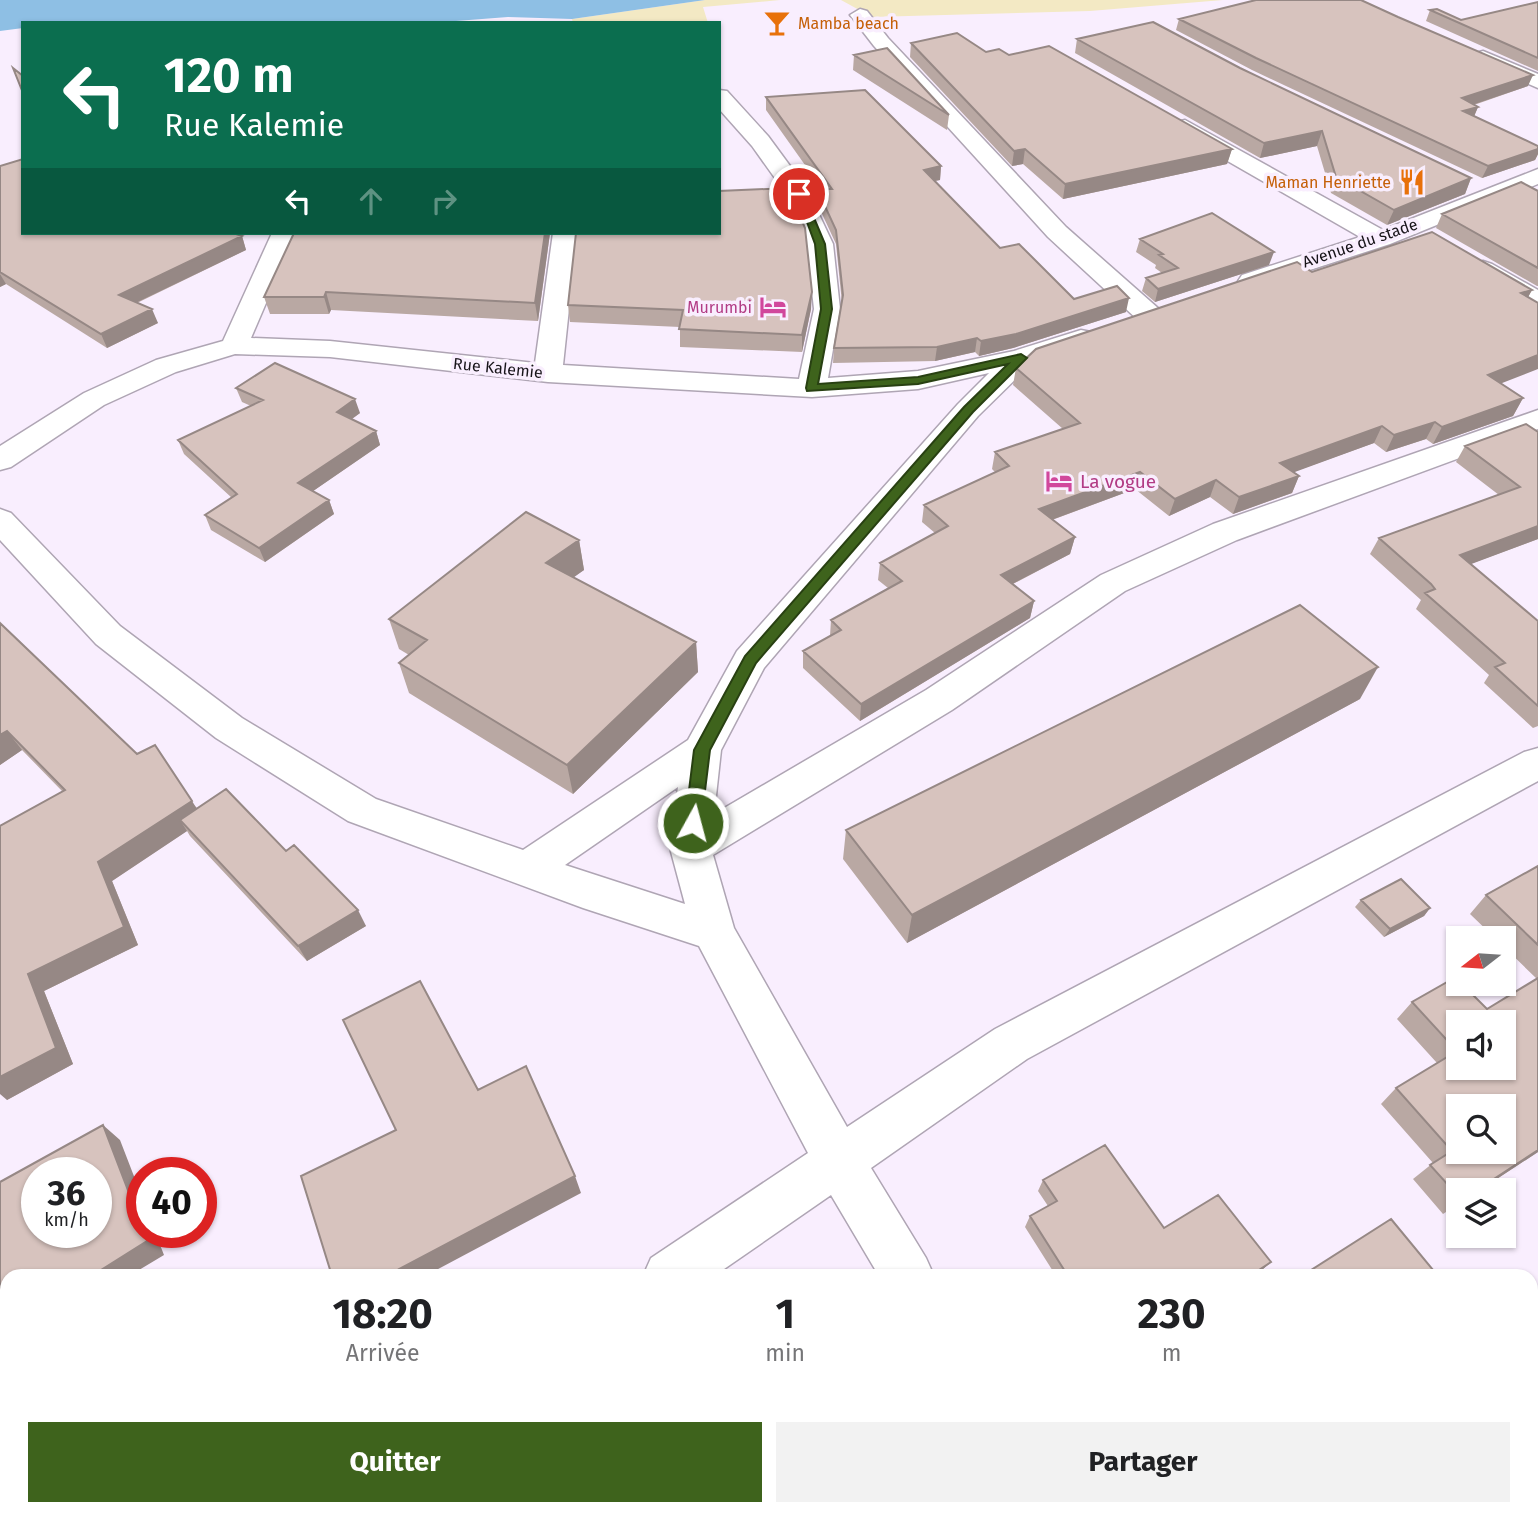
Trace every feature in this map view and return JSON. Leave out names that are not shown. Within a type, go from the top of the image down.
[{"type":"street","points":[[860,15],[881,42],[1057,232],[1161,311],[1124,323]]},
{"type":"street","points":[[1466,49],[1538,82]]},
{"type":"street","points":[[721,98],[760,141],[799,194],[820,244],[827,309],[812,388]]},
{"type":"street","points":[[1168,118],[1381,239]]},
{"type":"street","name":"Avenue du stade","points":[[1223,290],[1381,239],[1538,176]]},
{"type":"street","points":[[1465,183],[1489,194]]},
{"type":"street","points":[[1411,227],[1434,240]]},
{"type":"street","points":[[234,346],[284,235]]},
{"type":"street","points":[[548,373],[565,235]]},
{"type":"street","points":[[1457,254],[1538,301]]},
{"type":"street","points":[[904,1269],[838,1160],[715,932],[690,848],[702,750],[750,660],[968,410],[1021,358],[1098,332]]},
{"type":"street","name":"Rue Kalemie","points":[[0,460],[94,399],[166,366],[234,346],[330,349],[548,373],[812,388],[918,380],[1021,358]]},
{"type":"street","points":[[690,848],[939,700],[1113,583],[1225,532],[1538,419]]},
{"type":"street","points":[[0,520],[108,635],[229,728],[362,810],[598,895],[715,932]]},
{"type":"street","points":[[528,869],[702,750]]},
{"type":"street","points":[[679,1269],[1011,1044],[1538,763]]},
{"type":"sand","points":[[705,0],[780,0],[703,7],[707,21],[572,19]]},
{"type":"sand","points":[[841,0],[1223,0],[1090,11],[872,17]]},
{"type":"water","points":[[0,0],[705,0],[572,19],[508,17],[456,21],[21,21],[21,28],[0,31]]},
{"type":"building","points":[[1256,0],[1361,0],[1533,75],[1462,98],[1478,107],[1463,111],[1538,146],[1538,149],[1488,166],[1256,58],[1179,19]]},
{"type":"building","points":[[1538,2],[1538,58],[1430,10],[1437,9],[1461,20]]},
{"type":"building","points":[[1153,22],[1240,68],[1471,178],[1394,210],[1336,177],[1322,131],[1264,143],[1077,39]]},
{"type":"building","points":[[957,33],[986,52],[999,49],[1009,55],[1049,46],[1232,149],[1065,184],[1025,149],[1014,151],[911,43]]},
{"type":"building","points":[[887,48],[949,115],[854,55]]},
{"type":"building","points":[[13,68],[21,74],[21,88]]},
{"type":"building","points":[[865,90],[941,166],[924,170],[1000,248],[1019,244],[1074,299],[1117,286],[1129,298],[1016,334],[981,341],[977,338],[937,347],[834,348],[843,295],[836,230],[817,189],[832,189],[766,97]]},
{"type":"building","points":[[21,160],[21,235],[242,236],[119,295],[152,309],[101,334],[0,272],[0,166]]},
{"type":"building","points":[[1521,182],[1538,191],[1538,268],[1442,214]]},
{"type":"building","points":[[788,188],[805,228],[812,292],[802,335],[679,329],[683,310],[568,305],[576,235],[721,235],[721,191]]},
{"type":"building","points":[[1212,213],[1274,252],[1158,289],[1146,278],[1178,268],[1140,239]]},
{"type":"building","points":[[1432,232],[1532,290],[1521,293],[1538,303],[1538,355],[1488,375],[1523,398],[1442,427],[1435,422],[1394,435],[1382,426],[1280,463],[1299,476],[1239,497],[1216,480],[1175,499],[1140,472],[1039,509],[1075,537],[1001,575],[1034,601],[861,704],[803,651],[841,630],[831,620],[902,581],[880,563],[948,526],[924,505],[1009,466],[995,452],[1080,423],[1016,368],[1036,349],[1297,262],[1312,272]]},
{"type":"building","points":[[293,235],[545,235],[535,303],[326,292],[324,297],[264,297]]},
{"type":"building","points":[[275,363],[355,399],[337,412],[376,431],[298,483],[329,500],[259,548],[205,515],[237,494],[178,440],[263,400],[236,388]]},
{"type":"building","points":[[1526,424],[1538,432],[1538,526],[1460,555],[1538,621],[1538,706],[1495,667],[1505,663],[1425,593],[1435,589],[1431,584],[1379,538],[1520,487],[1465,446]]},
{"type":"building","points":[[526,512],[579,540],[546,563],[696,642],[567,765],[399,663],[427,640],[389,619]]},
{"type":"building","points":[[1300,605],[1378,667],[912,915],[846,830]]},
{"type":"building","points":[[0,623],[137,754],[155,745],[192,801],[98,862],[124,927],[28,974],[56,1048],[0,1077],[0,826],[65,790],[7,731],[0,735]]},
{"type":"building","points":[[226,789],[286,851],[294,845],[358,910],[298,946],[180,820]]},
{"type":"building","points":[[1538,866],[1538,945],[1486,895]]},
{"type":"building","points":[[1401,879],[1430,908],[1390,929],[1361,900]]},
{"type":"building","points":[[1538,978],[1538,1150],[1495,1178],[1446,1178],[1446,1183],[1430,1165],[1446,1155],[1446,1164],[1516,1164],[1516,1094],[1446,1094],[1446,1144],[1396,1088],[1446,1058],[1446,1080],[1516,1080],[1516,1010],[1446,1010],[1446,1039],[1412,1002],[1446,983],[1446,996],[1474,996],[1487,1009],[1508,996],[1516,996],[1516,991]]},
{"type":"building","points":[[420,981],[478,1090],[526,1066],[575,1176],[399,1269],[330,1269],[301,1176],[396,1130],[343,1020]]},
{"type":"building","points":[[103,1125],[126,1185],[126,1248],[136,1248],[103,1269],[0,1269],[0,1182],[21,1170],[21,1248],[112,1248],[112,1157],[45,1157]]},
{"type":"building","points":[[1105,1145],[1164,1228],[1218,1195],[1271,1262],[1260,1269],[1064,1269],[1030,1216],[1057,1201],[1043,1180]]},
{"type":"building","points":[[1391,1219],[1432,1269],[1313,1269]]},
{"type":"place","name":"Mamba beach","points":[[777,23]]},
{"type":"place","name":"Maman Henriette","points":[[1412,182]]},
{"type":"place","name":"Murumbi","points":[[773,307]]},
{"type":"place","name":"La vogue","points":[[1059,481]]},
{"type":"route","points":[[693,823],[702,750],[750,660],[968,410],[1021,358],[918,380],[812,388],[827,309],[820,244],[799,194]]}]
